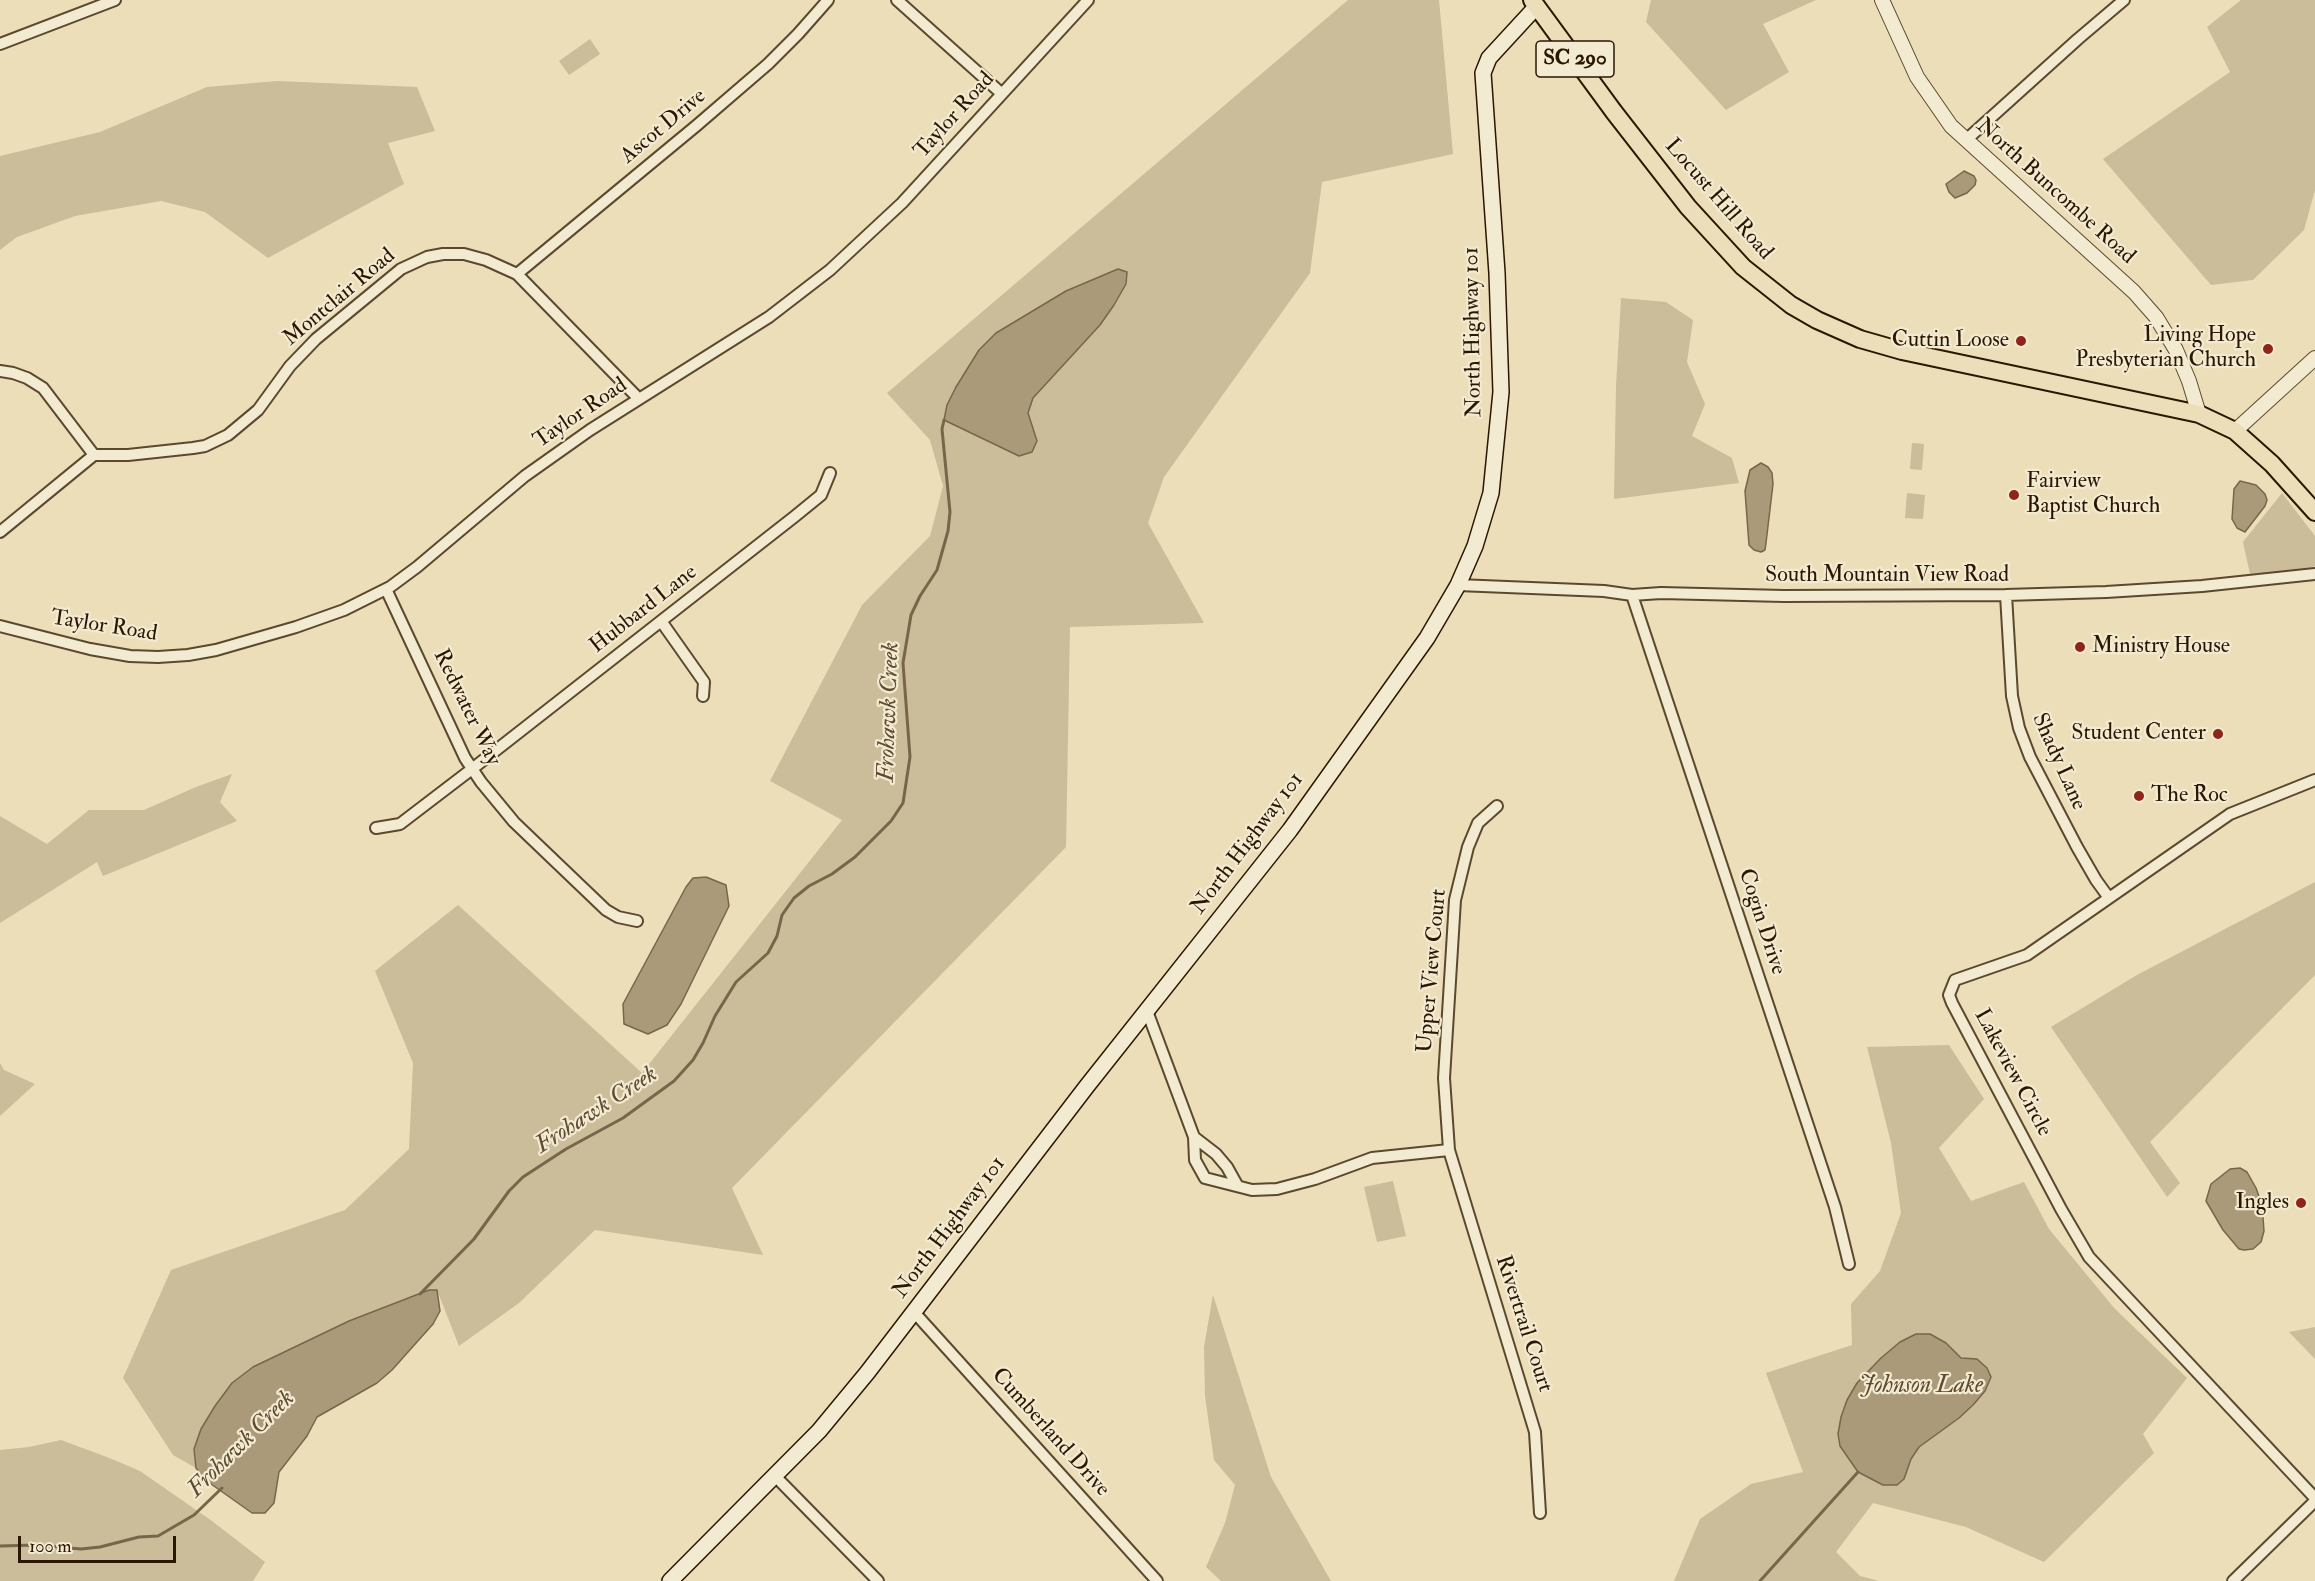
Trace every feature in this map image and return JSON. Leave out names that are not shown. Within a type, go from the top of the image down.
[{"type":"main road","name":"Locust Hill Road","points":[[1534,4],[1688,207],[1743,267],[1791,305],[1817,320],[1860,339],[1902,351],[2199,414],[2235,431],[2272,464],[2315,512]]},
{"type":"main road","name":"North Highway 101","points":[[670,1581],[775,1476],[847,1399],[1290,830],[1427,638],[1458,585],[1475,546],[1491,494],[1501,393],[1497,273],[1483,73],[1489,58],[1534,4]]},
{"type":"street","points":[[0,44],[115,0]]},
{"type":"street","name":"Ascot Drive","points":[[517,274],[768,64],[828,0]]},
{"type":"street","points":[[897,0],[1001,93]]},
{"type":"street","name":"Taylor Road","points":[[0,626],[90,649],[130,656],[188,655],[216,650],[296,627],[344,610],[386,589],[417,567],[525,476],[639,399],[769,317],[831,270],[902,203],[1088,0]]},
{"type":"street","name":"North Buncombe Road","points":[[1882,0],[1917,77],[1942,116],[2147,305],[2165,330],[2176,351],[2189,381],[2199,414]]},
{"type":"street","points":[[1966,140],[2124,0]]},
{"type":"street","name":"Montclair Road","points":[[94,455],[193,448],[205,446],[228,435],[258,410],[290,366],[316,339],[362,299],[415,261],[443,254],[464,254],[486,260],[517,274],[639,399]]},
{"type":"street","points":[[2235,431],[2315,358]]},
{"type":"street","points":[[0,371],[27,378],[43,388],[94,455],[0,532]]},
{"type":"street","name":"Hubbard Lane","points":[[376,828],[400,824],[662,621],[821,495],[830,473]]},
{"type":"street","name":"South Mountain View Road","points":[[1458,585],[1604,591],[1632,595],[1661,593],[1784,597],[2006,595],[2202,586],[2315,574]]},
{"type":"street","name":"Redwater Way","points":[[386,589],[465,758],[498,805],[606,910],[618,917],[638,921]]},
{"type":"street","name":"Cogin Drive","points":[[1632,595],[1831,1196],[1849,1263]]},
{"type":"street","name":"Shady Lane","points":[[2006,595],[2012,696],[2019,728],[2030,757],[2071,837],[2109,898]]},
{"type":"street","points":[[662,621],[704,682],[703,696]]},
{"type":"street","name":"Lakeview Circle","points":[[2315,780],[2229,814],[2027,954],[1955,980],[1950,990],[1950,999],[2061,1209],[2089,1257],[2315,1500]]},
{"type":"street","name":"Upper View Court","points":[[1449,1150],[1444,1078],[1455,900],[1468,847],[1478,824],[1497,806]]},
{"type":"street","points":[[1147,1011],[1194,1137],[1195,1160],[1204,1178],[1252,1190],[1277,1189],[1315,1179],[1372,1158],[1449,1150]]},
{"type":"street","points":[[1194,1137],[1216,1154],[1227,1167],[1237,1185]]},
{"type":"street","name":"Rivertrail Court","points":[[1449,1150],[1535,1432],[1540,1514]]},
{"type":"street","name":"Cumberland Drive","points":[[914,1311],[1157,1581]]},
{"type":"street","points":[[775,1476],[878,1581]]},
{"type":"street","points":[[2234,1581],[2315,1500]]},
{"type":"shaded area","points":[[1348,0],[1439,0],[1453,154],[1322,182],[1310,273],[1164,477],[1148,523],[1204,623],[1070,627],[1066,847],[732,1188],[763,1255],[595,1230],[519,1303],[459,1346],[437,1290],[429,1290],[349,1321],[253,1367],[232,1383],[201,1429],[194,1449],[196,1468],[173,1455],[123,1378],[171,1270],[345,1210],[409,1149],[413,1063],[375,971],[458,905],[642,1073],[842,820],[770,781],[862,605],[930,536],[943,486],[930,440],[887,393]]},
{"type":"shaded area","points":[[1651,0],[1816,0],[1763,24],[1789,72],[1726,110],[1646,22]]},
{"type":"shaded area","points":[[2241,0],[2315,0],[2315,190],[2304,230],[2253,280],[2211,285],[2103,159],[2230,72],[2207,27]]},
{"type":"shaded area","points":[[590,39],[600,54],[569,75],[559,61]]},
{"type":"shaded area","points":[[277,81],[417,87],[435,131],[388,143],[404,184],[268,258],[205,212],[161,201],[75,216],[17,237],[0,250],[0,156],[100,132],[207,87]]},
{"type":"shaded area","points":[[1621,298],[1666,302],[1693,320],[1687,362],[1705,404],[1692,436],[1732,458],[1739,483],[1614,499],[1616,386]]},
{"type":"shaded area","points":[[1912,443],[1924,444],[1922,470],[1910,469]]},
{"type":"shaded area","points":[[1907,493],[1925,495],[1923,519],[1905,518]]},
{"type":"shaded area","points":[[2282,493],[2315,536],[2315,566],[2304,570],[2250,574],[2243,542]]},
{"type":"shaded area","points":[[232,774],[220,802],[237,821],[103,876],[97,862],[0,923],[0,816],[47,844],[89,810],[144,810]]},
{"type":"shaded area","points":[[2315,882],[2315,975],[2150,1142],[2180,1183],[2167,1197],[2051,1027],[2137,975]]},
{"type":"shaded area","points":[[1949,1045],[1984,1099],[1939,1148],[1971,1201],[2024,1182],[2049,1229],[2115,1309],[2187,1378],[2143,1434],[2154,1453],[2044,1562],[1966,1527],[1873,1503],[1836,1552],[1860,1576],[1879,1581],[1674,1581],[1700,1519],[1751,1484],[1803,1472],[1766,1373],[1852,1345],[1851,1304],[1880,1271],[1901,1213],[1891,1143],[1867,1047]]},
{"type":"shaded area","points":[[0,1063],[4,1070],[35,1084],[0,1116]]},
{"type":"shaded area","points":[[1393,1181],[1406,1236],[1377,1242],[1364,1187]]},
{"type":"shaded area","points":[[1213,1295],[1271,1477],[1331,1581],[1221,1581],[1206,1567],[1225,1523],[1235,1485],[1214,1460],[1205,1396],[1204,1347]]},
{"type":"shaded area","points":[[2315,1327],[2315,1359],[2289,1332]]},
{"type":"shaded area","points":[[61,1440],[140,1471],[212,1521],[265,1562],[253,1581],[0,1581],[0,1450]]},
{"type":"water","points":[[1964,171],[1974,176],[1975,185],[1967,193],[1955,198],[1949,192],[1946,184]]},
{"type":"water","points":[[1118,269],[1127,272],[1126,284],[1114,305],[1100,325],[1033,398],[1028,413],[1037,441],[1032,452],[1019,456],[944,420],[947,405],[956,387],[979,350],[996,333],[1066,291]]},
{"type":"water","points":[[1761,463],[1772,473],[1773,484],[1765,550],[1761,552],[1749,545],[1745,491],[1750,470]]},
{"type":"water","points":[[2240,481],[2256,485],[2265,494],[2267,500],[2245,532],[2237,528],[2232,519],[2234,489]]},
{"type":"water","points":[[706,877],[726,885],[729,906],[681,1004],[667,1025],[648,1034],[624,1024],[623,1004],[686,887],[693,878]]},
{"type":"water","points":[[2240,1168],[2247,1172],[2256,1188],[2262,1205],[2264,1231],[2261,1242],[2253,1249],[2244,1250],[2239,1249],[2223,1230],[2206,1201],[2211,1184],[2230,1169]]},
{"type":"water","points":[[429,1290],[437,1290],[440,1311],[433,1324],[392,1370],[377,1383],[317,1417],[307,1436],[279,1472],[274,1503],[265,1513],[252,1513],[204,1479],[196,1468],[194,1449],[201,1429],[232,1383],[253,1367],[349,1321]]},
{"type":"water","name":"Johnson Lake","points":[[1916,1334],[1930,1334],[1946,1343],[1961,1358],[1977,1359],[1987,1368],[1991,1377],[1985,1391],[1973,1405],[1919,1447],[1911,1459],[1904,1479],[1897,1485],[1883,1485],[1858,1472],[1840,1446],[1838,1434],[1841,1417],[1847,1400],[1857,1383],[1900,1342]]},
{"type":"waterway","name":"Frohawk Creek","points":[[420,1294],[474,1239],[509,1191],[523,1177],[566,1149],[623,1118],[674,1081],[693,1060],[715,1016],[736,982],[768,953],[777,936],[782,915],[794,898],[855,857],[891,821],[903,803],[910,757],[903,663],[911,615],[937,570],[948,531],[950,512],[942,429],[944,420]]},
{"type":"waterway","points":[[1760,1581],[1858,1472]]},
{"type":"waterway","name":"Frohawk Creek","points":[[0,1546],[36,1545],[81,1549],[100,1547],[139,1537],[158,1536],[194,1515],[222,1488]]},
{"type":"place","name":"Cuttin Loose","points":[[2021,341]]},
{"type":"place","name":"Living Hope Presbyterian Church","points":[[2268,349]]},
{"type":"place","name":"Fairview Baptist Church","points":[[2014,495]]},
{"type":"place","name":"Ministry House","points":[[2080,647]]},
{"type":"place","name":"Student Center","points":[[2218,734]]},
{"type":"place","name":"The Roc","points":[[2139,796]]},
{"type":"place","name":"Ingles","points":[[2301,1203]]}]
